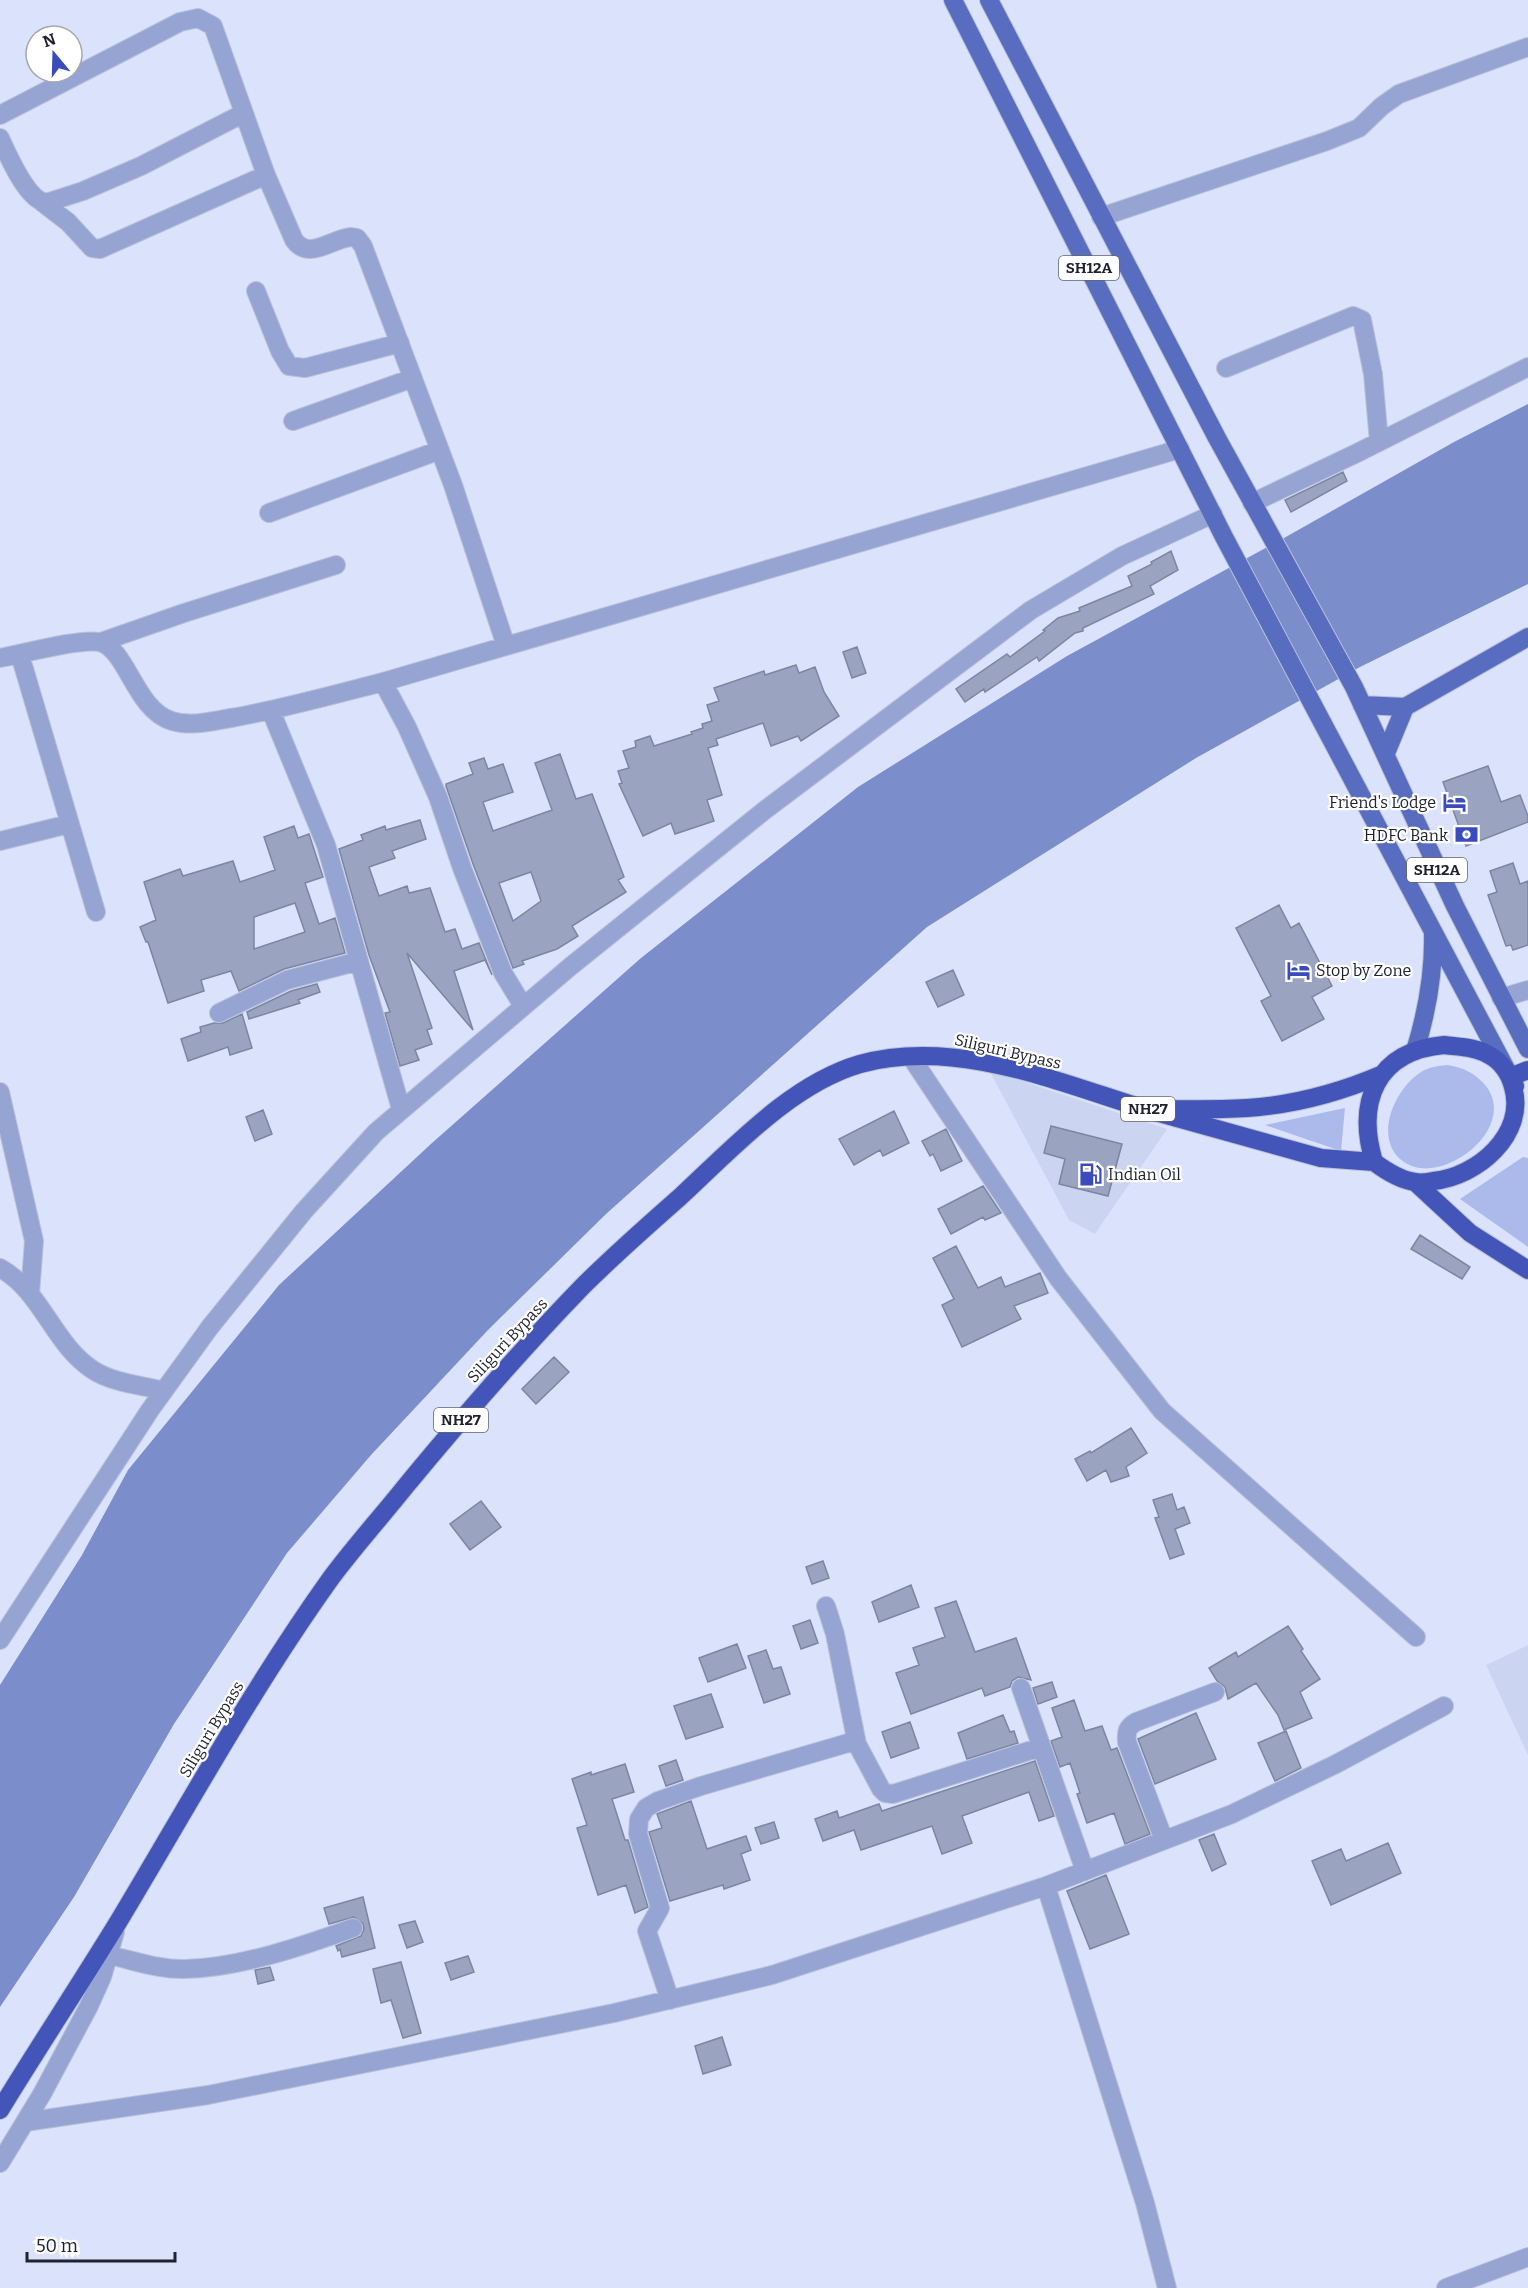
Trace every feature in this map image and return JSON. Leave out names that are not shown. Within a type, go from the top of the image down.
[{"type":"highway","name":"NH27","points":[[1145,1110],[1249,1108],[1310,1098],[1363,1083],[1383,1074],[1403,1057],[1415,1051],[1444,1045],[1474,1049],[1489,1055],[1498,1062],[1510,1077],[1528,1112]]},
{"type":"highway","name":"Siliguri Bypass","points":[[0,2109],[118,1922],[252,1698],[334,1574],[464,1415],[530,1342],[594,1276],[754,1129],[819,1081],[860,1064],[911,1057],[943,1056],[987,1063],[1039,1076],[1145,1110]]},
{"type":"highway","points":[[1510,1077],[1528,1070]]},
{"type":"highway","name":"NH27","points":[[1374,1162],[1369,1145],[1367,1114],[1369,1100],[1383,1074]]},
{"type":"highway","name":"NH27","points":[[1416,1183],[1442,1180],[1466,1172],[1485,1160],[1501,1143],[1511,1126],[1516,1110],[1515,1094],[1510,1077]]},
{"type":"highway","name":"NH27","points":[[1145,1110],[1321,1158],[1374,1162],[1391,1174],[1416,1183],[1470,1233],[1528,1270]]},
{"type":"main road","name":"SH12A","points":[[953,0],[1224,537],[1510,1077]]},
{"type":"main road","name":"SH12A","points":[[989,0],[1252,504],[1354,687],[1386,753],[1414,820],[1528,1049]]},
{"type":"main road","points":[[1362,705],[1405,707],[1528,637]]},
{"type":"main road","points":[[1386,753],[1405,707]]},
{"type":"main road","name":"SH12A","points":[[1415,1051],[1428,1004],[1434,961],[1433,929]]},
{"type":"street","points":[[0,116],[180,22],[198,18],[207,21],[216,32],[266,175],[298,246],[303,249],[315,249],[351,237],[360,241],[440,450],[506,646]]},
{"type":"street","points":[[1101,217],[1327,141],[1359,128],[1382,105],[1399,93],[1528,47]]},
{"type":"street","points":[[42,202],[51,202],[141,166],[244,113]]},
{"type":"street","points":[[0,138],[19,176],[42,202],[68,222],[92,248],[100,249],[266,175]]},
{"type":"street","points":[[256,291],[280,351],[289,366],[305,368],[400,343]]},
{"type":"street","points":[[1226,368],[1353,316],[1362,320],[1373,374],[1379,442]]},
{"type":"street","points":[[1252,504],[1528,367]]},
{"type":"street","points":[[293,422],[413,378]]},
{"type":"street","points":[[101,642],[116,654],[146,703],[155,712],[173,722],[205,722],[271,711],[383,682],[1180,449]]},
{"type":"street","points":[[269,513],[440,450]]},
{"type":"street","points":[[0,1640],[38,1579],[164,1391],[210,1327],[304,1211],[353,1156],[401,1109],[523,1006],[765,810],[1031,610],[1122,556],[1213,514]]},
{"type":"street","points":[[0,658],[86,642],[101,642],[336,565]]},
{"type":"street","points":[[20,655],[96,912]]},
{"type":"street","points":[[383,682],[407,727],[438,797],[462,868],[503,973],[523,1006]]},
{"type":"street","points":[[271,711],[326,845],[401,1109]]},
{"type":"street","points":[[0,841],[69,824]]},
{"type":"street","points":[[219,1013],[287,980],[359,961]]},
{"type":"street","points":[[1501,998],[1528,990]]},
{"type":"street","points":[[911,1057],[1058,1278],[1162,1411],[1416,1637]]},
{"type":"street","points":[[0,1092],[34,1241],[30,1294]]},
{"type":"street","points":[[0,1268],[15,1277],[62,1338],[92,1369],[107,1377],[164,1391]]},
{"type":"street","points":[[826,1606],[835,1634],[857,1744],[881,1789],[889,1794],[1041,1747]]},
{"type":"street","points":[[1021,1688],[1085,1871]]},
{"type":"street","points":[[1164,1840],[1127,1742],[1126,1733],[1130,1725],[1136,1722],[1215,1692]]},
{"type":"street","points":[[25,2122],[208,2095],[670,2000],[772,1975],[1046,1886],[1269,1798],[1444,1706]]},
{"type":"street","points":[[670,2000],[647,1931],[660,1908],[638,1834],[637,1826],[642,1812],[658,1801],[701,1786],[848,1743],[857,1744]]},
{"type":"street","points":[[1046,1886],[1145,2203],[1167,2288]]},
{"type":"street","points":[[0,2163],[89,2006],[118,1922]]},
{"type":"street","points":[[108,1955],[170,1968],[213,1967],[300,1947],[353,1928]]},
{"type":"street","points":[[1446,2288],[1528,2257]]},
{"type":"shaded area","points":[[1528,404],[1528,584],[1360,667],[1196,758],[927,927],[606,1214],[488,1330],[371,1455],[287,1553],[174,1724],[74,1897],[0,2007],[0,1685],[82,1555],[128,1470],[279,1285],[432,1143],[641,958],[858,787],[1067,656],[1454,442]]},
{"type":"shaded area","points":[[1447,1065],[1469,1072],[1486,1086],[1493,1103],[1492,1120],[1484,1136],[1471,1150],[1455,1161],[1437,1167],[1420,1168],[1404,1162],[1394,1153],[1389,1141],[1390,1115],[1402,1090],[1411,1080],[1427,1069]]},
{"type":"shaded area","name":"Indian Oil","points":[[989,1070],[1167,1129],[1095,1234],[1069,1220]]},
{"type":"shaded area","points":[[1345,1108],[1341,1151],[1265,1125]]},
{"type":"shaded area","points":[[1523,1157],[1528,1158],[1528,1247],[1460,1199]]},
{"type":"shaded area","points":[[1528,1645],[1528,1755],[1486,1665]]},
{"type":"building","points":[[1343,472],[1347,481],[1291,512],[1285,500]]},
{"type":"building","points":[[1171,551],[1178,570],[1150,586],[1154,594],[1083,628],[1083,631],[1075,633],[1039,661],[1037,657],[985,692],[984,689],[965,702],[956,689],[1007,654],[1010,657],[1045,631],[1043,630],[1058,618],[1080,611],[1079,608],[1132,586],[1128,576]]},
{"type":"building","points":[[857,647],[866,673],[852,678],[843,652]]},
{"type":"building","points":[[796,665],[799,673],[815,667],[824,692],[839,716],[801,741],[798,736],[771,746],[763,723],[716,739],[718,745],[708,748],[722,795],[707,800],[714,821],[675,834],[671,823],[643,836],[619,784],[622,783],[618,771],[629,768],[623,751],[636,747],[635,741],[650,736],[654,746],[692,734],[691,732],[703,728],[702,724],[712,721],[707,705],[719,701],[714,688],[764,671],[765,675]]},
{"type":"building","points":[[560,754],[576,799],[592,794],[624,877],[618,880],[626,892],[572,926],[578,936],[557,949],[522,961],[524,964],[513,968],[473,864],[446,784],[473,774],[469,763],[484,758],[488,769],[503,764],[513,792],[483,802],[493,831],[552,810],[535,763]],"holes":[[[531,872],[541,901],[513,921],[499,883]]]},
{"type":"building","points":[[1488,766],[1501,802],[1520,795],[1528,822],[1466,846],[1443,782]]},
{"type":"building","points":[[420,820],[426,839],[392,851],[395,858],[369,867],[379,896],[407,886],[409,893],[430,888],[445,932],[455,929],[462,949],[479,943],[492,975],[485,960],[454,971],[473,1030],[407,953],[432,1028],[427,1030],[432,1044],[415,1050],[419,1060],[400,1066],[385,1013],[390,1012],[369,955],[339,849],[363,840],[361,835],[385,826],[386,830]]},
{"type":"building","points":[[294,826],[298,838],[309,834],[323,877],[305,883],[319,924],[335,918],[345,953],[284,969],[239,991],[231,971],[201,980],[204,991],[168,1003],[148,942],[140,927],[156,920],[144,882],[180,869],[183,876],[233,861],[240,882],[275,870],[264,837]],"holes":[[[295,903],[305,932],[254,949],[254,917]]]},
{"type":"building","points":[[1513,863],[1520,884],[1528,881],[1528,945],[1513,950],[1511,945],[1506,946],[1488,895],[1497,892],[1490,871]]},
{"type":"building","name":"Stop by Zone","points":[[1279,905],[1291,928],[1299,923],[1332,986],[1312,997],[1324,1019],[1282,1041],[1261,1001],[1271,996],[1236,928]]},
{"type":"building","points":[[953,970],[964,995],[938,1007],[926,982]]},
{"type":"building","points":[[317,984],[320,992],[298,1000],[300,1003],[249,1019],[247,1012],[291,991]]},
{"type":"building","points":[[242,1014],[252,1048],[230,1055],[228,1047],[188,1061],[181,1039],[201,1032],[200,1027],[223,1023]]},
{"type":"building","points":[[263,1110],[272,1134],[255,1141],[246,1117]]},
{"type":"building","points":[[894,1111],[909,1143],[883,1156],[880,1150],[854,1165],[839,1139]]},
{"type":"building","points":[[1051,1126],[1122,1144],[1108,1196],[1059,1184],[1065,1159],[1044,1153]]},
{"type":"building","points":[[946,1129],[962,1161],[941,1171],[933,1154],[930,1156],[922,1141]]},
{"type":"building","points":[[983,1186],[1001,1213],[985,1220],[983,1217],[951,1234],[938,1209]]},
{"type":"building","points":[[1420,1235],[1470,1267],[1462,1279],[1411,1249]]},
{"type":"building","points":[[956,1246],[978,1288],[1001,1277],[1005,1287],[1040,1273],[1048,1293],[1014,1306],[1021,1319],[962,1347],[942,1305],[954,1299],[933,1258]]},
{"type":"building","points":[[554,1357],[569,1372],[536,1404],[522,1389]]},
{"type":"building","points":[[1131,1428],[1147,1453],[1126,1467],[1129,1476],[1111,1482],[1106,1470],[1087,1481],[1075,1459],[1090,1451],[1091,1453]]},
{"type":"building","points":[[1172,1494],[1177,1510],[1184,1507],[1190,1523],[1175,1529],[1184,1554],[1170,1559],[1155,1518],[1159,1517],[1153,1500]]},
{"type":"building","points":[[481,1501],[501,1527],[470,1550],[450,1524]]},
{"type":"building","points":[[823,1561],[829,1578],[812,1584],[806,1567]]},
{"type":"building","points":[[911,1585],[919,1607],[879,1622],[872,1602]]},
{"type":"building","points":[[956,1601],[975,1652],[1016,1638],[1031,1680],[1018,1677],[1012,1681],[1010,1687],[985,1696],[982,1688],[911,1714],[896,1673],[919,1665],[913,1648],[945,1637],[935,1608]]},
{"type":"building","points":[[810,1620],[818,1643],[801,1649],[793,1626]]},
{"type":"building","points":[[1288,1626],[1320,1679],[1300,1692],[1312,1718],[1284,1730],[1278,1715],[1256,1683],[1228,1699],[1225,1687],[1217,1681],[1209,1668],[1236,1652],[1238,1657]]},
{"type":"building","points":[[737,1644],[746,1668],[708,1682],[699,1658]]},
{"type":"building","points":[[766,1650],[773,1669],[781,1667],[790,1694],[764,1703],[748,1656]]},
{"type":"building","points":[[1052,1682],[1057,1697],[1038,1704],[1033,1688]]},
{"type":"building","points":[[711,1694],[723,1727],[686,1739],[674,1706]]},
{"type":"building","points":[[1074,1700],[1085,1731],[1102,1726],[1111,1750],[1117,1748],[1150,1834],[1125,1844],[1114,1813],[1087,1823],[1070,1763],[1060,1767],[1051,1741],[1062,1737],[1052,1708]]},
{"type":"building","points":[[1196,1713],[1216,1759],[1155,1784],[1138,1739]]},
{"type":"building","points":[[1003,1715],[1010,1732],[1014,1731],[1018,1743],[967,1759],[958,1733]]},
{"type":"building","points":[[910,1722],[919,1748],[891,1758],[882,1732]]},
{"type":"building","points":[[1286,1731],[1301,1768],[1275,1781],[1258,1743]]},
{"type":"building","points":[[676,1760],[683,1780],[666,1786],[659,1766]]},
{"type":"building","points":[[1035,1761],[1054,1816],[1039,1821],[1029,1792],[962,1816],[972,1843],[942,1854],[932,1826],[861,1850],[854,1830],[823,1841],[815,1819],[837,1811],[839,1818],[879,1804],[882,1811]]},
{"type":"building","points":[[625,1764],[634,1792],[612,1799],[625,1840],[628,1840],[648,1907],[635,1913],[626,1885],[598,1895],[577,1828],[587,1825],[572,1779]]},
{"type":"building","points":[[691,1801],[707,1849],[746,1836],[751,1850],[741,1854],[750,1880],[724,1889],[723,1885],[670,1901],[649,1832],[662,1828],[657,1814]]},
{"type":"building","points":[[774,1822],[779,1838],[761,1844],[755,1828]]},
{"type":"building","points":[[1214,1834],[1226,1864],[1212,1871],[1199,1840]]},
{"type":"building","points":[[1388,1843],[1401,1873],[1331,1905],[1312,1861],[1341,1849],[1346,1861]]},
{"type":"building","points":[[1106,1875],[1129,1934],[1090,1949],[1067,1891]]},
{"type":"building","points":[[363,1897],[375,1948],[342,1957],[340,1949],[338,1951],[336,1946],[361,1936],[364,1929],[363,1924],[354,1917],[329,1924],[324,1908]]},
{"type":"building","points":[[415,1921],[423,1942],[407,1948],[399,1925]]},
{"type":"building","points":[[468,1956],[474,1972],[451,1980],[445,1963]]},
{"type":"building","points":[[401,1962],[421,2033],[403,2038],[391,2000],[381,2003],[373,1969]]},
{"type":"building","points":[[270,1967],[274,1980],[258,1984],[255,1970]]},
{"type":"building","points":[[722,2037],[731,2065],[703,2074],[695,2046]]},
{"type":"place","name":"Friend's Lodge","points":[[1454,802]]},
{"type":"place","name":"HDFC Bank","points":[[1466,835]]},
{"type":"place","name":"Stop by Zone","points":[[1298,970]]},
{"type":"place","name":"Indian Oil","points":[[1090,1174]]}]
